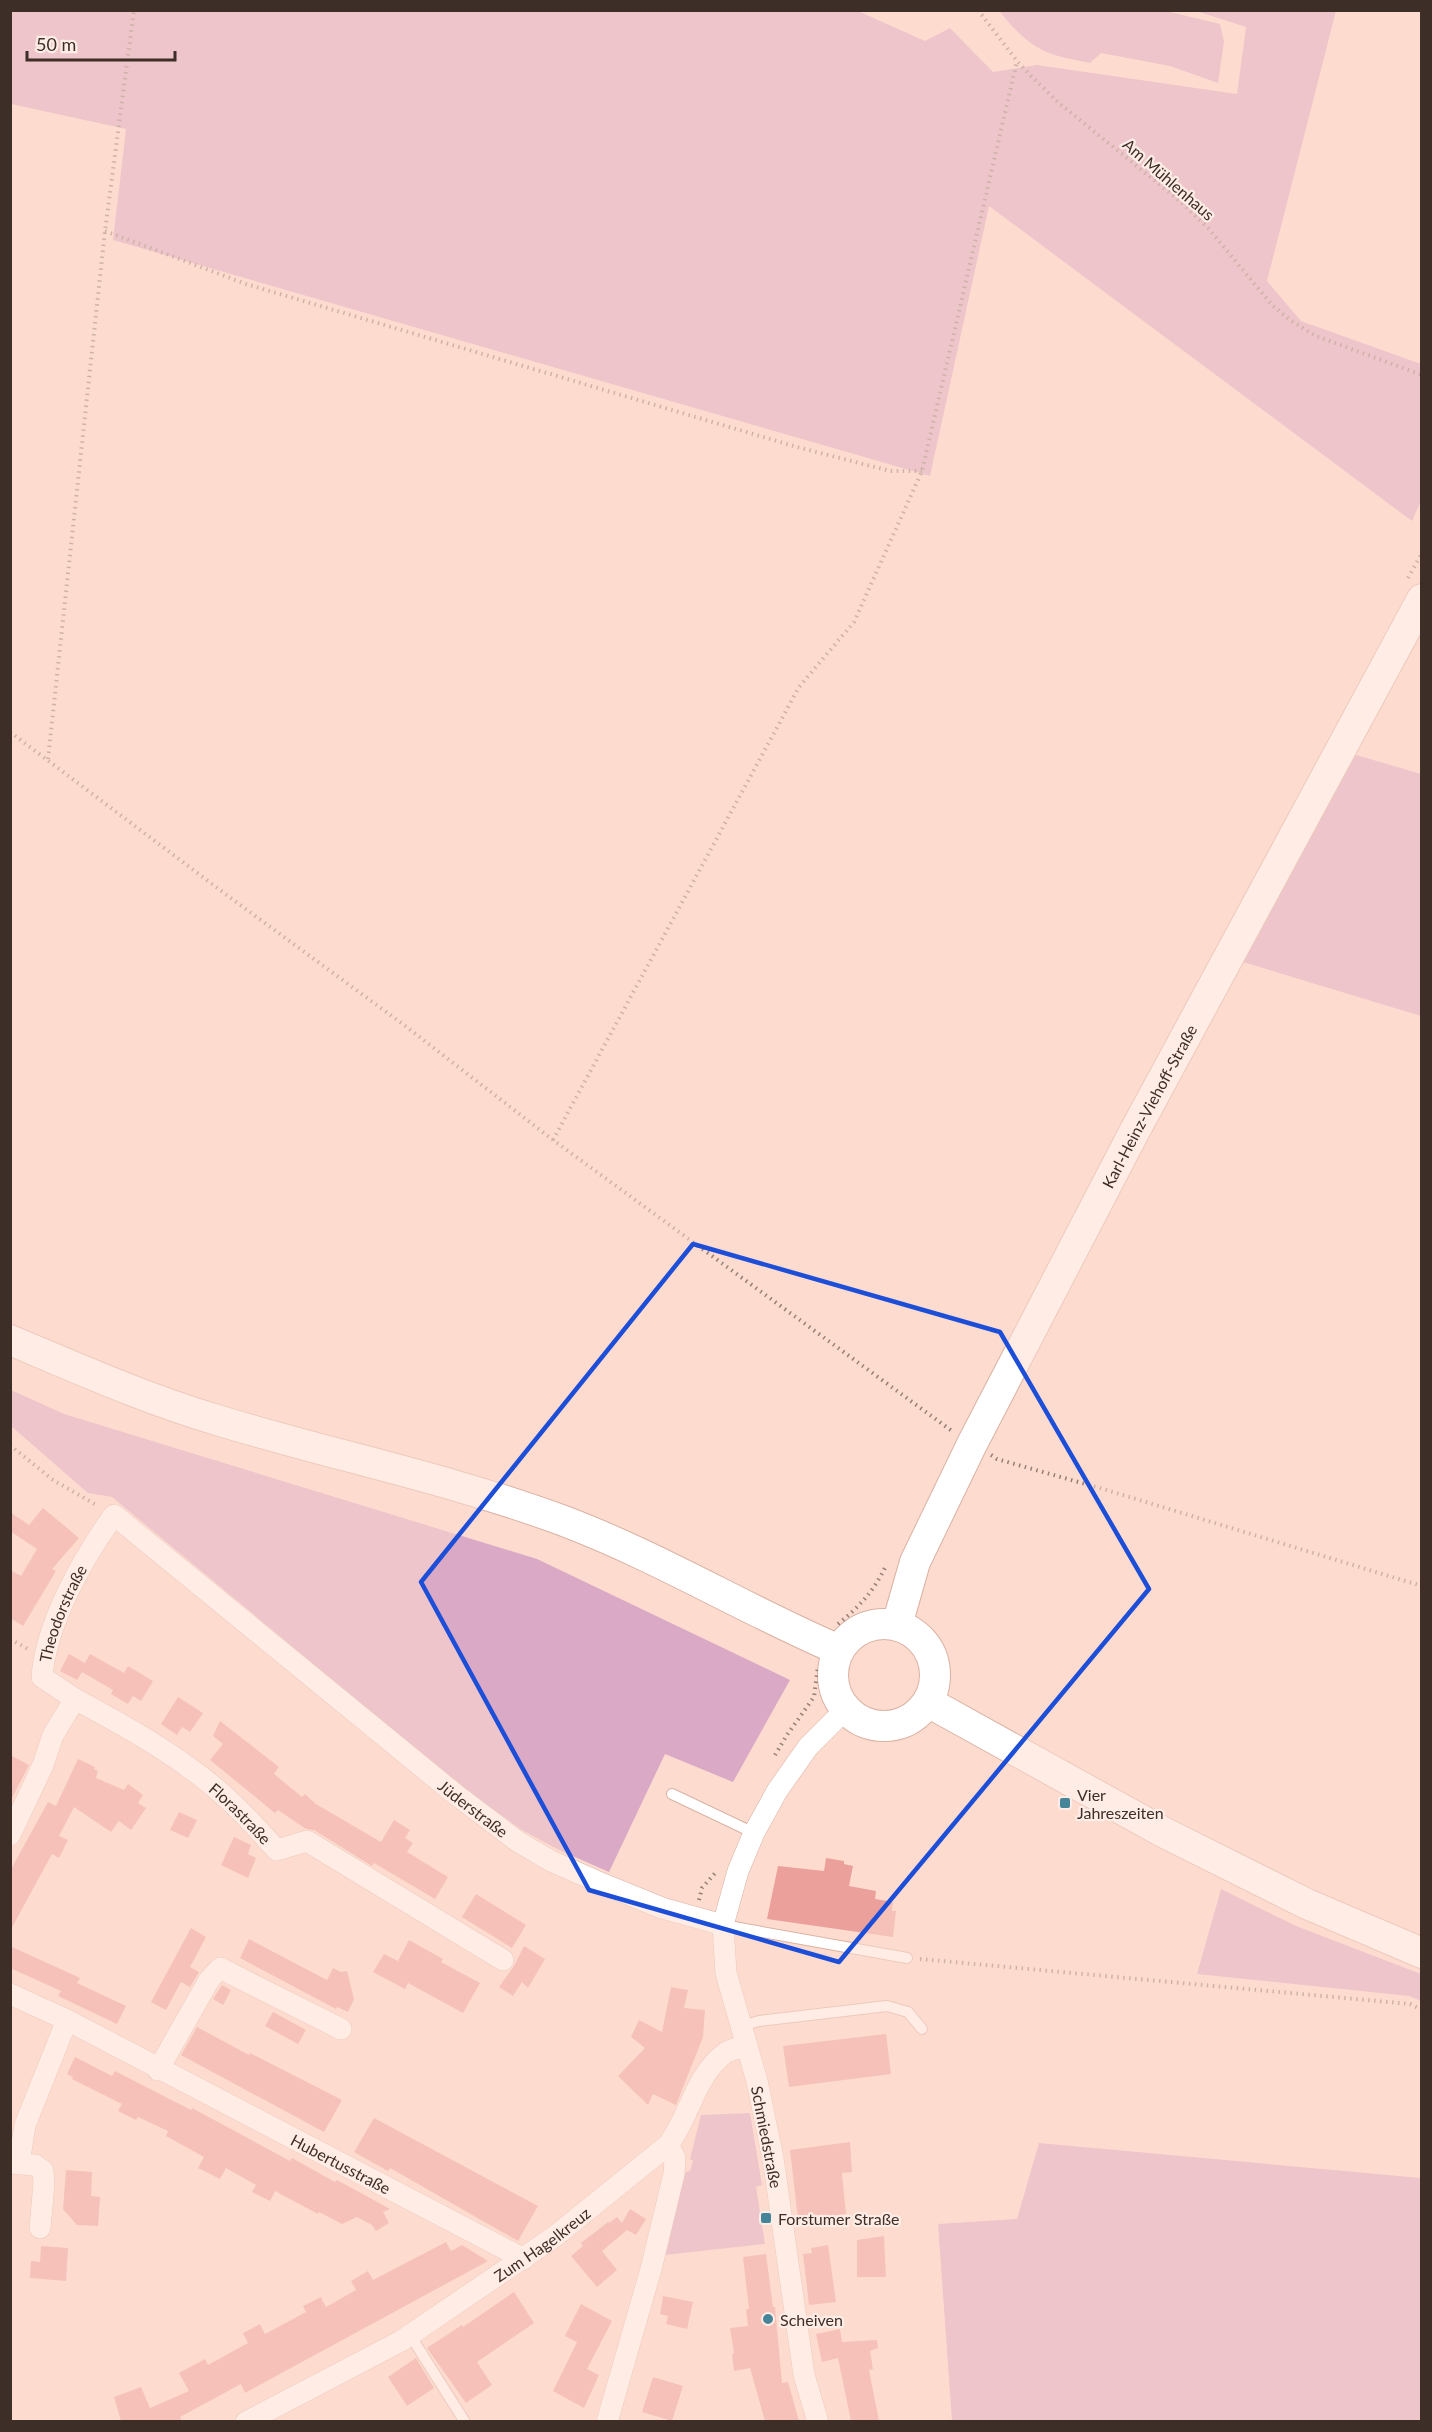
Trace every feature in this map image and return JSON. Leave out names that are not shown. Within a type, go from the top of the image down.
[{"type":"main road","name":"Karl-Heinz-Viehoff-Straße","points":[[897,1625],[915,1562],[972,1444],[1138,1126],[1422,599]]},
{"type":"main road","points":[[10,1340],[146,1397],[218,1420],[460,1487],[565,1522],[658,1563],[839,1650]]},
{"type":"main road","points":[[880,1623],[897,1625],[912,1631],[924,1641],[932,1655],[936,1671],[935,1687],[928,1702],[918,1714],[904,1722],[889,1726],[873,1725],[858,1719],[846,1709],[837,1696],[833,1681],[833,1665],[839,1650],[849,1637],[863,1628],[880,1623]]},
{"type":"main road","points":[[928,1702],[1163,1832],[1307,1904],[1422,1953]]},
{"type":"street","name":"Theodorstraße","points":[[75,1699],[53,1687],[42,1677],[43,1658],[68,1590],[94,1541],[114,1515]]},
{"type":"street","name":"Jüderstraße","points":[[114,1515],[517,1842],[551,1861],[662,1908],[723,1924]]},
{"type":"street","points":[[10,1835],[39,1774],[53,1735],[75,1699]]},
{"type":"street","name":"Florastraße","points":[[75,1699],[132,1729],[196,1773],[231,1802],[277,1850],[307,1841],[503,1960]]},
{"type":"street","points":[[723,1924],[738,1871],[754,1833],[777,1791],[808,1747],[846,1709]]},
{"type":"street","name":"Schmiedstraße","points":[[723,1924],[726,1972],[757,2081],[773,2158],[804,2375],[818,2421]]},
{"type":"street","points":[[158,2070],[208,1980],[220,1968],[340,2029]]},
{"type":"street","name":"Hubertusstraße","points":[[10,1994],[67,2020],[158,2070],[524,2259]]},
{"type":"street","points":[[40,2228],[44,2183],[42,2171],[35,2165],[15,2163],[25,2126],[67,2020]]},
{"type":"street","points":[[607,2421],[651,2269],[674,2174],[675,2158],[668,2145],[678,2132],[712,2065],[726,2052],[746,2046]]},
{"type":"street","name":"Zum Hagelkreuz","points":[[246,2421],[410,2335],[524,2259],[668,2145]]},
{"type":"lane","points":[[672,1794],[754,1833]]},
{"type":"lane","name":"Jüderstraße","points":[[723,1924],[907,1958]]},
{"type":"lane","points":[[741,2025],[887,2006],[908,2012],[922,2029]]},
{"type":"lane","points":[[410,2335],[465,2421]]},
{"type":"path","points":[[48,760],[105,231],[134,10]]},
{"type":"path","name":"Am Mühlenhaus","points":[[978,10],[1017,61],[1059,103],[1180,201],[1208,228],[1272,305],[1290,320],[1316,336],[1422,375]]},
{"type":"path","points":[[553,1140],[799,687],[854,622],[922,471],[1017,61]]},
{"type":"path","points":[[105,231],[246,284],[797,447],[890,471],[922,471]]},
{"type":"path","points":[[10,732],[404,1025],[553,1140],[972,1444],[997,1459],[1422,1586]]},
{"type":"path","points":[[10,1445],[53,1480],[114,1515]]},
{"type":"path","points":[[814,1697],[817,1678]]},
{"type":"path","points":[[907,1958],[1410,2004],[1422,2010]]},
{"type":"highlighted area","points":[[693,1244],[1000,1332],[1149,1589],[839,1962],[589,1890],[421,1582]]},
{"type":"shaded area","points":[[10,11],[858,11],[925,41],[950,28],[993,72],[1037,65],[1237,94],[1246,27],[1196,11],[1336,11],[1267,281],[1301,321],[1421,364],[1421,501],[1412,521],[989,206],[930,476],[113,240],[126,129],[11,104]]},
{"type":"shaded area","points":[[999,11],[1166,11],[1220,24],[1224,42],[1218,83],[1170,66],[1101,53],[1090,63],[1048,53],[1029,42]]},
{"type":"shaded area","points":[[1353,754],[1421,774],[1421,1016],[1243,962]]},
{"type":"shaded area","points":[[11,1390],[64,1414],[537,1559],[790,1680],[733,1782],[665,1754],[609,1872],[559,1850],[522,1830],[462,1787],[112,1497],[88,1493],[11,1426]]},
{"type":"shaded area","points":[[1221,1889],[1296,1926],[1421,1974],[1421,2001],[1409,1996],[1197,1974]]},
{"type":"shaded area","points":[[750,2113],[762,2185],[756,2187],[765,2244],[665,2255],[684,2177],[686,2172],[690,2171],[693,2161],[690,2159],[701,2115]]},
{"type":"shaded area","points":[[1039,2143],[1421,2178],[1421,2421],[952,2421],[938,2224],[1017,2219]]},
{"type":"building","points":[[43,1508],[79,1538],[52,1569],[56,1571],[23,1626],[10,1618],[10,1570],[21,1576],[37,1549],[10,1531],[10,1512],[29,1525]]},
{"type":"building","points":[[69,1654],[85,1663],[90,1654],[124,1673],[128,1666],[153,1681],[141,1701],[133,1696],[128,1704],[111,1694],[113,1690],[82,1672],[77,1680],[60,1671]]},
{"type":"building","points":[[178,1697],[203,1713],[190,1732],[182,1727],[177,1735],[161,1724]]},
{"type":"building","points":[[220,1721],[279,1767],[274,1774],[302,1797],[305,1794],[316,1804],[381,1842],[394,1820],[410,1830],[405,1838],[413,1843],[407,1852],[448,1877],[435,1899],[374,1863],[372,1866],[314,1830],[306,1829],[278,1810],[275,1813],[210,1760],[223,1744],[213,1736]]},
{"type":"building","points":[[10,1755],[29,1765],[10,1802]]},
{"type":"building","points":[[78,1759],[95,1767],[94,1769],[98,1771],[96,1778],[124,1790],[128,1784],[143,1795],[138,1803],[146,1808],[131,1830],[119,1821],[111,1832],[74,1807],[59,1836],[68,1840],[59,1858],[52,1854],[10,1931],[10,1871],[48,1802],[56,1806]]},
{"type":"building","points":[[179,1812],[197,1820],[188,1838],[170,1830]]},
{"type":"building","points":[[234,1837],[251,1845],[248,1854],[256,1858],[248,1878],[221,1865]]},
{"type":"building","points":[[826,1858],[844,1861],[844,1864],[853,1866],[849,1886],[876,1891],[875,1899],[893,1902],[892,1911],[896,1911],[893,1937],[767,1919],[778,1866],[824,1871]]},
{"type":"building","points":[[476,1894],[526,1925],[512,1948],[462,1917]]},
{"type":"building","points":[[191,1928],[206,1937],[190,1967],[199,1972],[190,1987],[181,1982],[166,2010],[151,2002]]},
{"type":"building","points":[[249,1939],[327,1980],[333,1968],[341,1972],[347,1971],[354,1999],[348,2012],[337,2007],[336,2009],[240,1958]]},
{"type":"building","points":[[409,1940],[443,1959],[441,1962],[480,1983],[463,2013],[408,1983],[405,1989],[373,1972],[384,1954],[398,1961]]},
{"type":"building","points":[[10,1946],[80,1978],[77,1983],[126,2006],[117,2024],[58,1996],[61,1991],[10,1968]]},
{"type":"building","points":[[524,1946],[545,1959],[528,1988],[522,1982],[513,1996],[499,1987],[514,1966]]},
{"type":"building","points":[[222,1985],[231,1990],[223,2005],[213,1999]]},
{"type":"building","points":[[671,1987],[688,1990],[684,2008],[705,2010],[703,2037],[676,2105],[653,2094],[648,2105],[618,2076],[645,2048],[631,2037],[639,2020],[662,2032]]},
{"type":"building","points":[[273,2012],[306,2030],[298,2044],[265,2026]]},
{"type":"building","points":[[197,2027],[342,2100],[324,2132],[181,2055]]},
{"type":"building","points":[[886,2034],[891,2074],[789,2087],[783,2046]]},
{"type":"building","points":[[75,2057],[112,2076],[115,2071],[191,2110],[192,2108],[290,2161],[292,2158],[335,2182],[337,2180],[390,2209],[383,2212],[389,2223],[376,2231],[372,2225],[357,2217],[342,2224],[275,2191],[270,2201],[252,2192],[256,2185],[226,2168],[220,2179],[198,2168],[204,2157],[166,2136],[168,2131],[138,2117],[136,2120],[118,2111],[122,2104],[72,2079],[73,2077],[67,2074]]},
{"type":"building","points":[[374,2118],[538,2206],[518,2241],[390,2168],[388,2171],[354,2152]]},
{"type":"building","points":[[850,2142],[852,2172],[842,2173],[846,2214],[798,2219],[790,2150]]},
{"type":"building","points":[[66,2170],[92,2172],[91,2196],[100,2197],[98,2226],[77,2225],[63,2209]]},
{"type":"building","points":[[630,2209],[646,2219],[636,2235],[627,2230],[602,2251],[617,2270],[597,2287],[571,2256],[583,2246],[581,2243],[608,2222],[617,2217],[622,2223]]},
{"type":"building","points":[[884,2236],[886,2277],[857,2277],[857,2240]]},
{"type":"building","points":[[446,2242],[451,2251],[462,2245],[488,2261],[245,2393],[241,2384],[180,2417],[182,2421],[121,2421],[114,2397],[141,2387],[150,2408],[189,2391],[179,2373],[205,2359],[208,2365],[248,2343],[243,2333],[260,2324],[265,2334],[306,2312],[303,2306],[321,2297],[326,2307],[356,2290],[351,2281],[368,2271],[373,2280]]},
{"type":"building","points":[[828,2245],[836,2302],[809,2305],[803,2254],[812,2253],[811,2248]]},
{"type":"building","points":[[41,2246],[68,2248],[66,2281],[30,2278],[31,2261],[40,2262]]},
{"type":"building","points":[[766,2254],[773,2307],[775,2307],[782,2383],[788,2382],[799,2421],[765,2421],[750,2368],[734,2371],[730,2328],[748,2326],[746,2309],[749,2309],[743,2257]]},
{"type":"building","points":[[514,2292],[534,2323],[477,2362],[492,2385],[466,2403],[427,2348],[462,2325],[463,2327]]},
{"type":"building","points":[[663,2296],[693,2302],[687,2329],[666,2324],[668,2316],[660,2314]]},
{"type":"building","points":[[581,2304],[612,2321],[587,2369],[599,2375],[584,2408],[553,2391],[577,2342],[565,2336]]},
{"type":"building","points":[[840,2329],[842,2342],[877,2340],[878,2348],[870,2351],[873,2369],[869,2370],[879,2421],[851,2421],[838,2358],[822,2362],[816,2334]]},
{"type":"building","points":[[416,2358],[434,2388],[407,2406],[388,2377]]},
{"type":"building","points":[[653,2377],[683,2386],[672,2421],[642,2412]]},
{"type":"place","name":"Vier Jahreszeiten","points":[[1065,1803]]},
{"type":"place","name":"Forstumer Straße","points":[[766,2218]]},
{"type":"place","name":"Scheiven","points":[[768,2319]]}]
